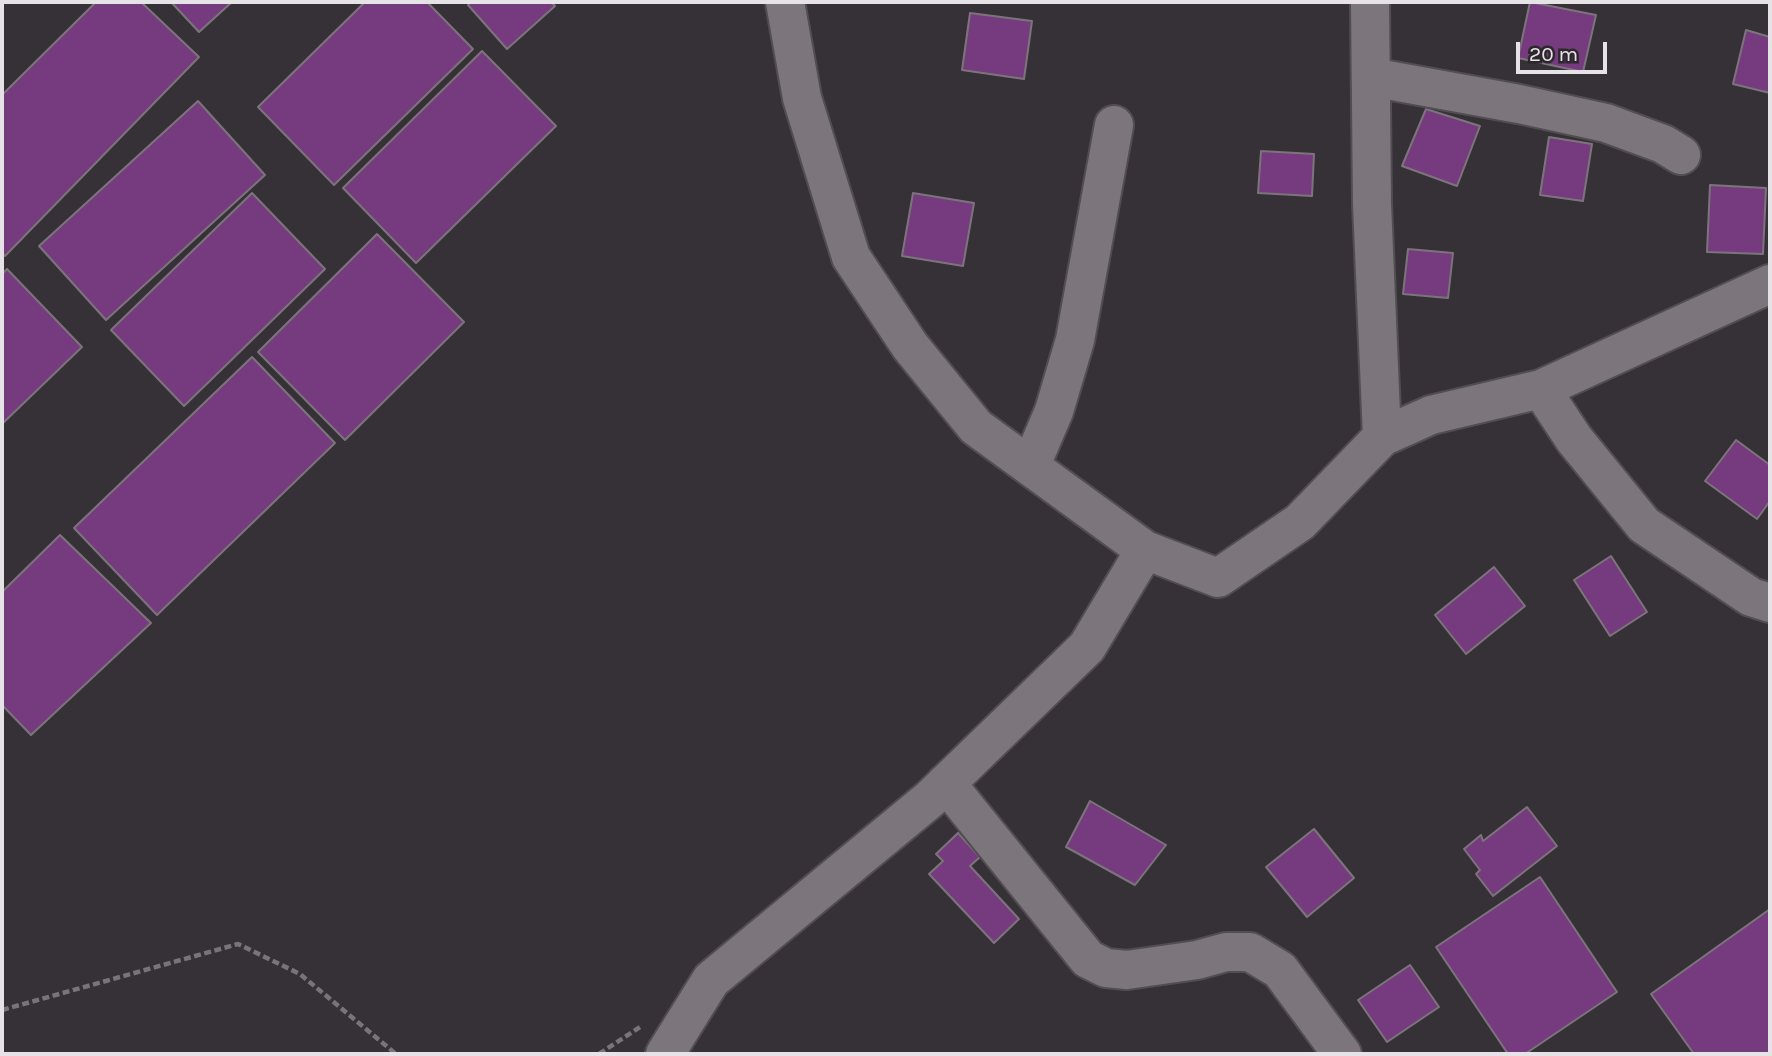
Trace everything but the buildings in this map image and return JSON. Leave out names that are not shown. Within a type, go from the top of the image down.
[{"type":"street","points":[[785,2],[802,98],[851,257],[909,346],[976,426],[1144,550],[1218,578],[1300,522],[1382,437],[1431,415],[1541,389],[1770,284]]},
{"type":"street","points":[[1370,2],[1372,204],[1382,437]]},
{"type":"street","points":[[1371,77],[1520,104],[1606,124],[1663,144],[1681,155]]},
{"type":"street","points":[[1031,465],[1054,411],[1075,340],[1114,125]]},
{"type":"street","points":[[1541,389],[1574,439],[1644,525],[1751,597],[1770,603]]},
{"type":"street","points":[[665,1054],[711,980],[946,783],[1087,647],[1144,550]]},
{"type":"street","points":[[946,783],[1088,959],[1106,968],[1127,970],[1197,960],[1226,952],[1250,952],[1280,970],[1342,1054]]},
{"type":"path","points":[[2,1010],[238,944],[300,974],[396,1054]]}]
